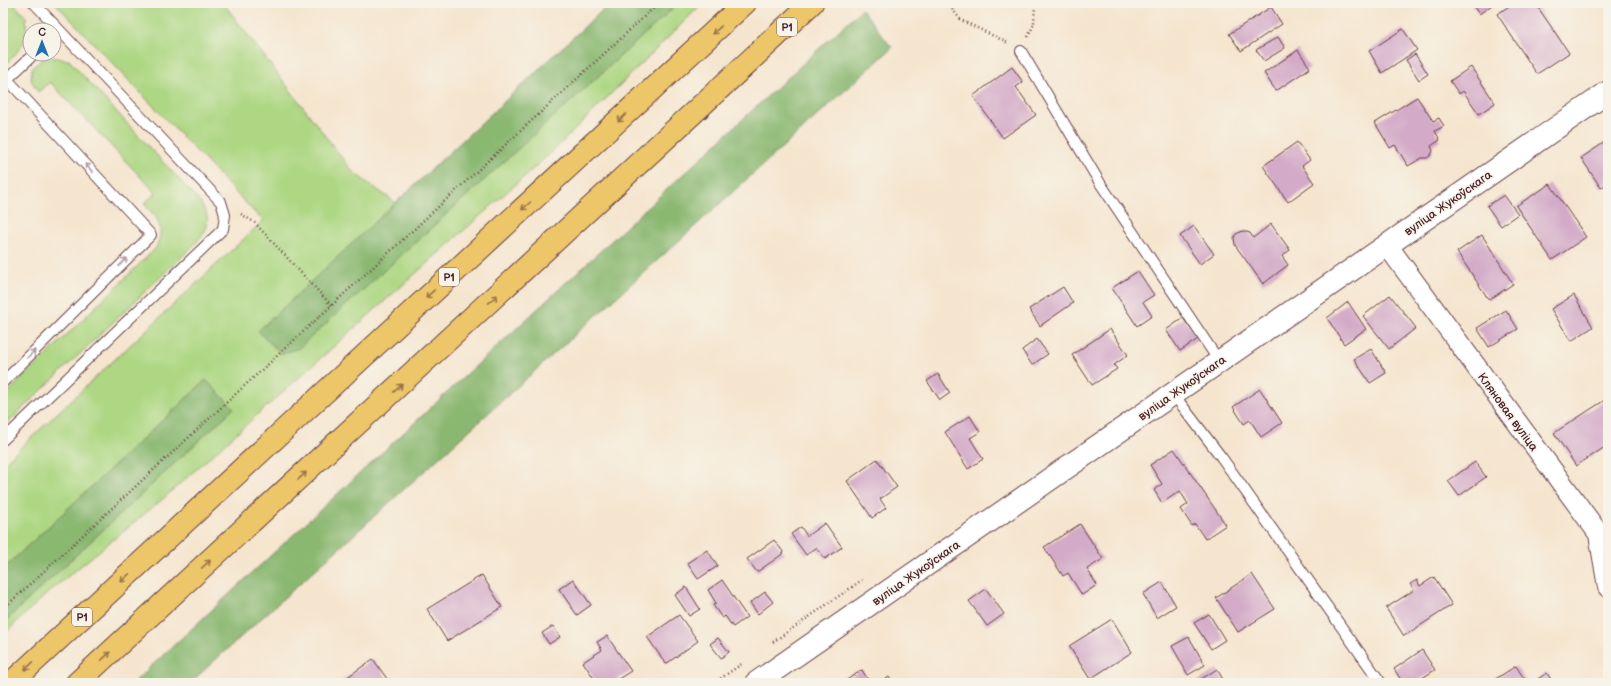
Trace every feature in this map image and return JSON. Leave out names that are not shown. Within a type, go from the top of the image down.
[{"type":"highway","name":"Р1","points":[[11,683],[745,3]]},
{"type":"highway","name":"Р1","points":[[77,683],[812,3]]},
{"type":"street","name":"вуліца Жукоўскага","points":[[756,683],[1174,395],[1220,361],[1608,92]]},
{"type":"street","name":"Кляновая вуліца","points":[[1387,245],[1604,531],[1608,587]]},
{"type":"lane","points":[[34,3],[49,22]]},
{"type":"lane","points":[[3,440],[223,229],[225,215],[221,202],[62,38]]},
{"type":"lane","points":[[1021,51],[1100,182],[1220,361]]},
{"type":"lane","points":[[3,382],[151,235],[5,81],[25,62]]},
{"type":"lane","points":[[1174,395],[1222,458],[1381,683]]},
{"type":"path","points":[[3,609],[659,3]]},
{"type":"path","points":[[948,3],[961,20],[1007,42],[1021,51],[1034,24],[1035,3]]},
{"type":"path","points":[[221,202],[254,222],[332,306]]},
{"type":"green space","points":[[3,3],[13,3],[26,17],[26,22],[22,22],[22,46],[5,65],[3,63]]},
{"type":"green space","points":[[55,3],[223,3],[354,173],[396,203],[258,331],[282,354],[679,3],[703,3],[554,150],[164,498],[50,591],[3,635],[3,623],[234,408],[206,380],[3,569],[3,464],[263,221]]},
{"type":"green space","points":[[610,3],[679,3],[299,348],[282,354],[258,331]]},
{"type":"green space","points":[[862,9],[892,48],[190,683],[133,683]]},
{"type":"green space","points":[[62,59],[69,60],[200,202],[208,221],[202,236],[192,247],[3,427],[3,397],[156,248],[160,234],[157,219],[144,204],[156,193],[50,82],[38,92],[31,80],[32,68],[39,62],[62,62]]},
{"type":"green space","points":[[206,380],[234,408],[3,623],[3,569]]},
{"type":"building","points":[[1471,3],[1495,3],[1479,14]]},
{"type":"building","points":[[1514,3],[1535,3],[1569,53],[1537,74],[1497,14]]},
{"type":"building","points":[[1271,7],[1282,24],[1241,51],[1229,34]]},
{"type":"building","points":[[1403,29],[1417,50],[1382,73],[1369,51]]},
{"type":"building","points":[[1278,37],[1285,48],[1264,61],[1256,50]]},
{"type":"building","points":[[1298,50],[1310,68],[1276,91],[1264,73]]},
{"type":"building","points":[[1415,54],[1428,74],[1419,80],[1406,60]]},
{"type":"building","points":[[1012,67],[1023,82],[1016,87],[1036,115],[1003,138],[973,96]]},
{"type":"building","points":[[1471,67],[1495,103],[1479,114],[1463,91],[1459,94],[1450,81]]},
{"type":"building","points":[[1417,97],[1433,121],[1439,118],[1444,126],[1435,131],[1440,140],[1431,146],[1433,151],[1431,155],[1408,166],[1395,145],[1390,148],[1375,123]]},
{"type":"building","points":[[1608,140],[1608,183],[1601,188],[1581,158]]},
{"type":"building","points":[[1297,142],[1310,160],[1302,166],[1314,183],[1288,202],[1263,166]]},
{"type":"building","points":[[1550,184],[1586,237],[1552,260],[1516,206]]},
{"type":"building","points":[[1504,195],[1518,214],[1501,226],[1487,206]]},
{"type":"building","points":[[1271,224],[1290,250],[1282,256],[1288,265],[1263,284],[1235,245],[1234,238],[1236,234],[1243,231],[1250,233],[1253,238]]},
{"type":"building","points":[[1194,226],[1214,254],[1200,264],[1180,236]]},
{"type":"building","points":[[1482,235],[1513,284],[1489,300],[1457,252]]},
{"type":"building","points":[[1138,271],[1154,295],[1143,302],[1152,316],[1137,326],[1112,288]]},
{"type":"building","points":[[1063,287],[1073,303],[1040,326],[1029,309]]},
{"type":"building","points":[[1390,295],[1416,328],[1389,349],[1363,316]]},
{"type":"building","points":[[1574,295],[1593,327],[1571,341],[1551,309]]},
{"type":"building","points":[[1348,302],[1366,329],[1344,344],[1327,318]]},
{"type":"building","points":[[1506,310],[1518,329],[1489,347],[1477,328]]},
{"type":"building","points":[[1183,318],[1198,339],[1180,351],[1166,330]]},
{"type":"building","points":[[1110,329],[1128,355],[1114,365],[1117,369],[1092,385],[1072,355]]},
{"type":"building","points":[[1037,339],[1048,354],[1032,365],[1022,350]]},
{"type":"building","points":[[1371,349],[1386,373],[1370,383],[1354,359]]},
{"type":"building","points":[[938,374],[950,393],[940,400],[927,381]]},
{"type":"building","points":[[1260,389],[1282,423],[1261,437],[1250,420],[1244,424],[1233,407]]},
{"type":"building","points":[[1608,398],[1608,445],[1576,466],[1554,433]]},
{"type":"building","points":[[970,416],[980,432],[970,438],[983,459],[968,469],[945,432]]},
{"type":"building","points":[[1174,449],[1226,525],[1205,539],[1195,524],[1192,526],[1181,509],[1188,504],[1180,491],[1162,503],[1154,490],[1162,484],[1150,465]]},
{"type":"building","points":[[877,459],[897,487],[880,499],[886,508],[872,518],[847,481]]},
{"type":"building","points":[[1475,462],[1486,477],[1459,496],[1448,481]]},
{"type":"building","points":[[825,523],[842,547],[825,559],[816,548],[806,555],[791,534],[801,527],[807,536]]},
{"type":"building","points":[[1080,524],[1103,559],[1087,569],[1097,585],[1082,595],[1068,573],[1063,576],[1044,547]]},
{"type":"building","points":[[774,540],[784,553],[757,572],[747,559]]},
{"type":"building","points":[[707,550],[718,566],[698,579],[687,563]]},
{"type":"building","points":[[1252,574],[1275,609],[1238,632],[1216,598]]},
{"type":"building","points":[[482,575],[502,607],[447,641],[427,609]]},
{"type":"building","points":[[1434,577],[1452,605],[1404,636],[1386,608],[1414,590],[1410,584],[1417,580],[1420,586]]},
{"type":"building","points":[[573,579],[591,605],[577,615],[559,589]]},
{"type":"building","points":[[722,580],[747,617],[733,627],[725,616],[722,618],[713,605],[716,603],[708,590]]},
{"type":"building","points":[[1162,582],[1176,606],[1157,618],[1143,594]]},
{"type":"building","points":[[686,587],[700,609],[689,616],[675,595]]},
{"type":"building","points":[[986,589],[1004,614],[987,626],[969,601]]},
{"type":"building","points":[[765,592],[773,602],[758,614],[750,603]]},
{"type":"building","points":[[1209,614],[1225,640],[1211,649],[1194,623]]},
{"type":"building","points":[[679,615],[698,641],[666,664],[647,637]]},
{"type":"building","points":[[1112,619],[1132,652],[1090,679],[1069,646]]},
{"type":"building","points":[[553,626],[560,637],[549,644],[542,633]]},
{"type":"building","points":[[607,636],[631,671],[612,683],[597,683],[583,662],[602,650],[597,642]]},
{"type":"building","points":[[1189,637],[1205,665],[1188,675],[1172,646]]},
{"type":"building","points":[[718,638],[729,652],[721,658],[710,644]]},
{"type":"building","points":[[1422,650],[1435,670],[1414,683],[1403,683],[1394,669]]},
{"type":"building","points":[[373,659],[390,683],[339,683]]},
{"type":"building","points":[[1516,666],[1527,683],[1489,683]]},
{"type":"building","points":[[1217,669],[1225,683],[1195,683]]},
{"type":"building","points":[[862,670],[870,683],[842,683]]},
{"type":"building","points":[[1547,673],[1553,683],[1531,683]]},
{"type":"building","points":[[889,677],[893,683],[880,683]]}]
